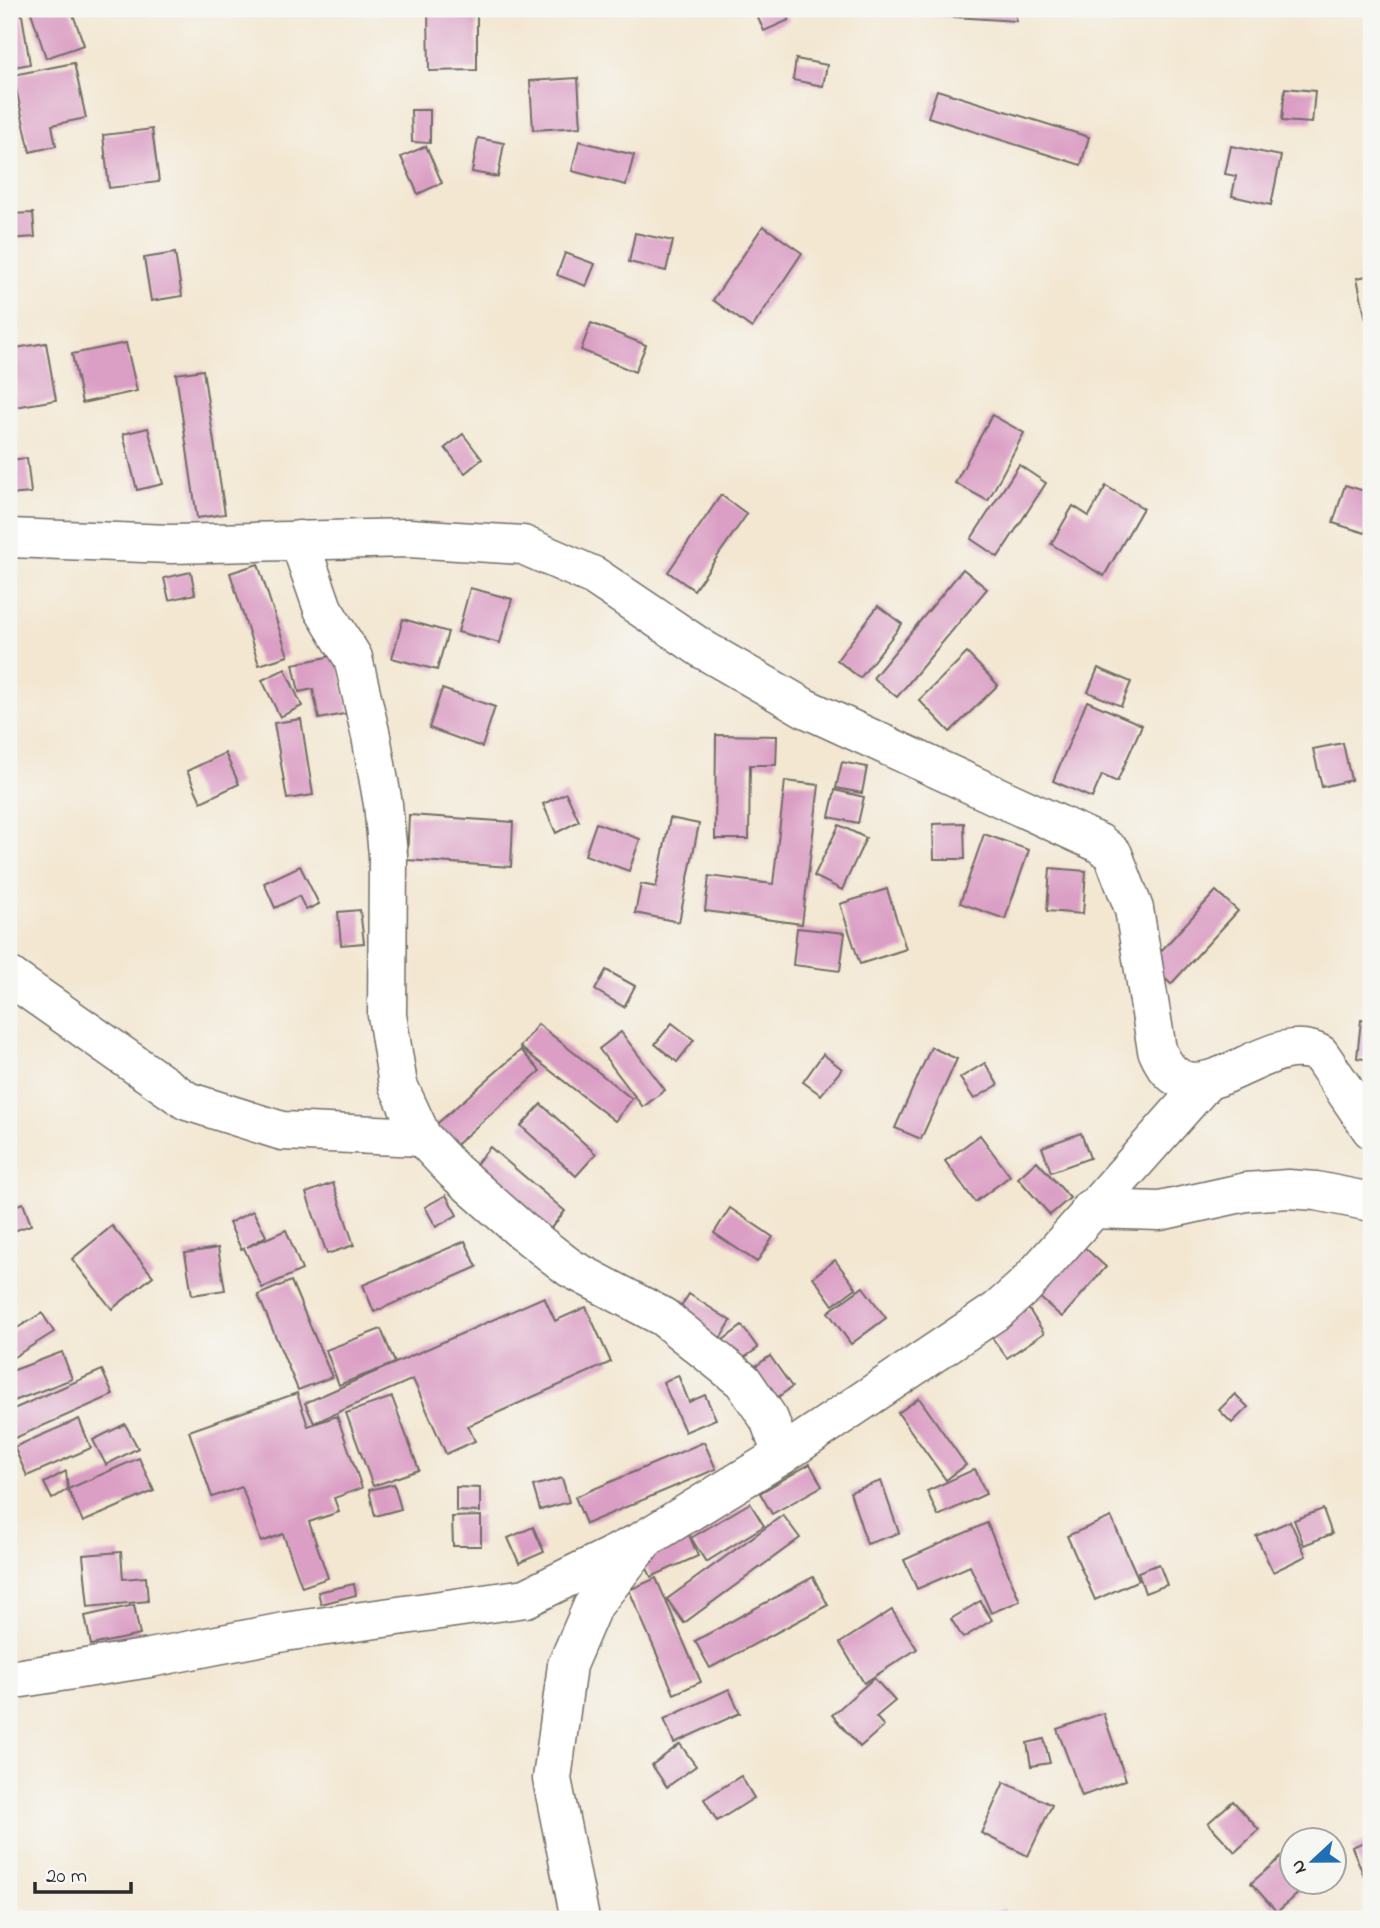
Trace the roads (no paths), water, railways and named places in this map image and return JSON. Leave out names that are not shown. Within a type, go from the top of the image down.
[{"type":"street","points":[[9,538],[171,544],[409,538],[523,545],[594,576],[704,650],[805,708],[1099,843],[1113,854],[1134,909],[1157,1050],[1163,1064],[1175,1077],[1188,1083],[1206,1082],[1260,1058],[1311,1049],[1320,1054],[1371,1129]]},
{"type":"street","points":[[299,540],[318,599],[353,658],[370,736],[383,804],[387,855],[387,1015],[398,1085],[422,1137],[454,1171],[560,1260],[663,1317],[743,1381],[769,1419],[782,1455]]},
{"type":"street","points":[[9,976],[187,1101],[282,1131],[422,1137]]},
{"type":"street","points":[[9,1681],[284,1632],[526,1598],[645,1539],[782,1455],[998,1310],[1025,1286],[1090,1209],[1206,1082]]},
{"type":"street","points":[[1090,1209],[1160,1211],[1246,1192],[1288,1189],[1316,1191],[1371,1202]]},
{"type":"street","points":[[580,1919],[552,1779],[565,1677],[592,1608],[645,1539]]}]
